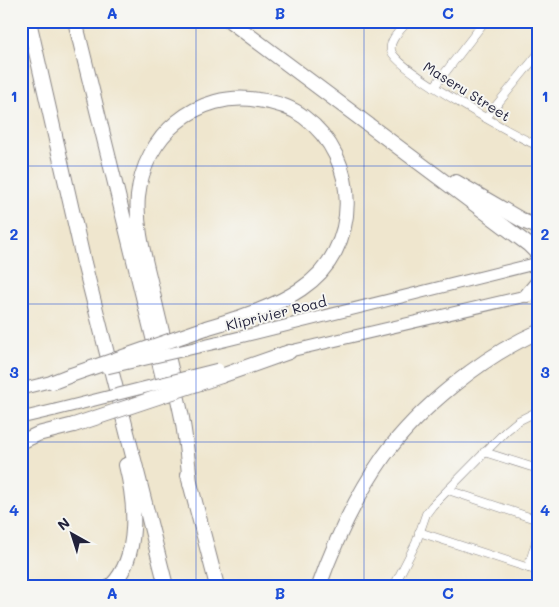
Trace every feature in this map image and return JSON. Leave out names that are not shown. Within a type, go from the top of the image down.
[{"type":"highway","points":[[29,21],[84,263],[166,586]]},
{"type":"highway","points":[[74,21],[190,484],[218,586]]},
{"type":"highway","points":[[230,21],[422,164],[538,254]]},
{"type":"highway","points":[[53,382],[71,376],[206,328],[266,306],[303,288],[323,270],[333,256],[343,234],[347,214],[347,193],[344,174],[329,142],[295,111],[273,102],[235,98],[212,102],[183,117],[162,135],[149,157],[142,175],[138,196],[142,240],[182,419],[190,484]]},
{"type":"highway","points":[[422,164],[525,222],[538,227]]},
{"type":"highway","points":[[84,263],[92,331],[129,478],[134,520],[132,539],[126,561],[112,586]]},
{"type":"highway","points":[[532,294],[538,282]]},
{"type":"highway","points":[[319,586],[334,544],[342,529],[375,471],[399,438],[428,408],[473,370],[526,337],[538,332]]},
{"type":"highway","points":[[21,442],[38,434],[74,424],[220,373],[289,352]]},
{"type":"main road","name":"Kliprivier Road","points":[[71,376],[216,343],[538,263]]},
{"type":"main road","points":[[289,352],[532,294]]},
{"type":"main road","points":[[21,418],[220,373]]},
{"type":"main road","points":[[21,389],[53,382]]},
{"type":"street","name":"Maseru Street","points":[[408,21],[393,41],[391,49],[394,57],[434,87],[538,146]]},
{"type":"street","points":[[434,87],[485,21]]},
{"type":"street","points":[[486,118],[538,54]]},
{"type":"street","points":[[394,586],[432,506],[484,452],[518,421],[538,411]]},
{"type":"street","points":[[484,452],[538,469]]},
{"type":"street","points":[[448,490],[538,520]]},
{"type":"street","points":[[419,532],[538,571]]},
{"type":"street","points":[[528,568],[538,535]]}]
